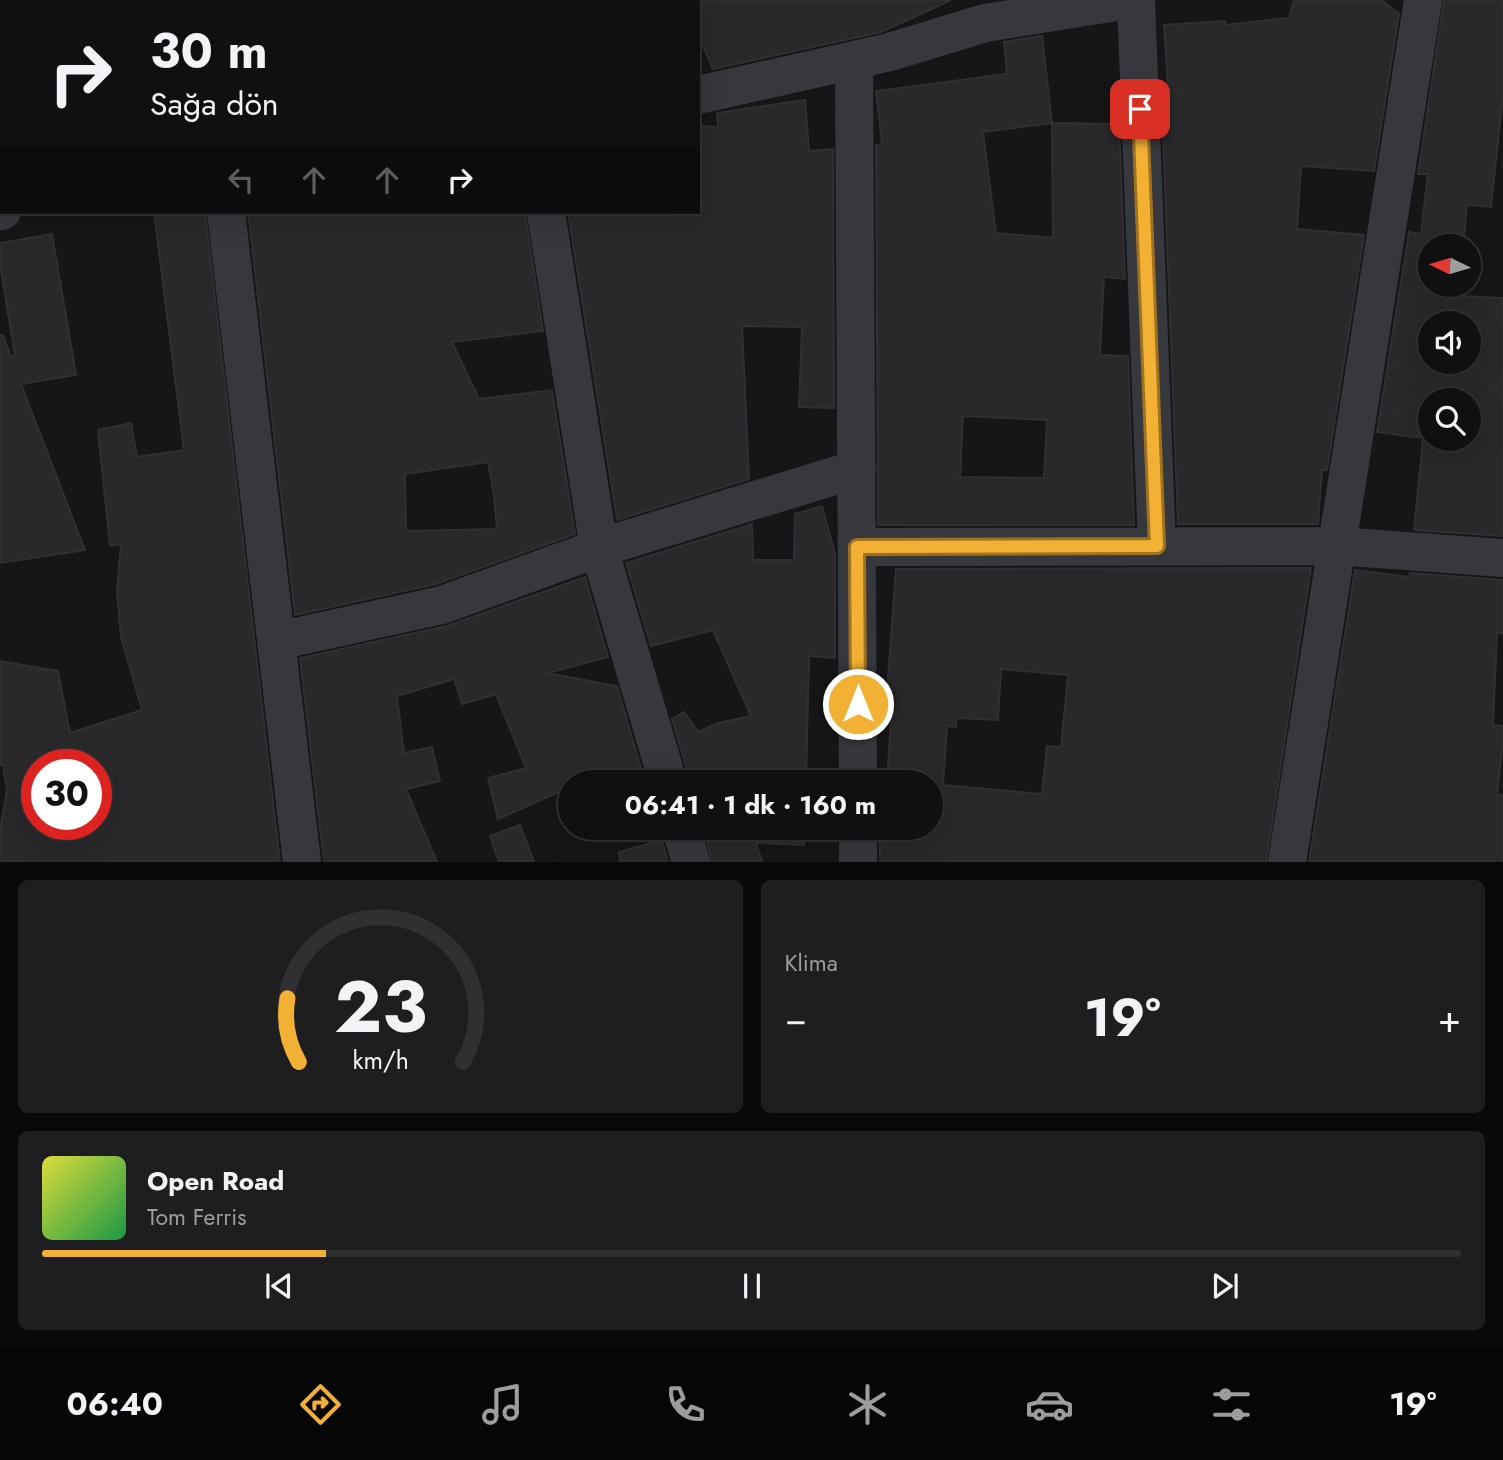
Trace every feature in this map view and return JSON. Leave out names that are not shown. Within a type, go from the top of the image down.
[{"type":"street","points":[[700,92],[890,52],[980,12],[1129,0]]},
{"type":"street","points":[[1136,0],[1157,546]]},
{"type":"street","points":[[1287,862],[1423,0]]},
{"type":"street","points":[[854,61],[858,770]]},
{"type":"street","points":[[226,214],[302,862]]},
{"type":"street","points":[[546,214],[599,548],[664,770]]},
{"type":"street","points":[[277,641],[442,605],[599,548],[857,470]]},
{"type":"street","points":[[857,547],[1337,546],[1503,558]]},
{"type":"street","points":[[685,840],[691,862]]},
{"type":"street","points":[[858,840],[858,862]]},
{"type":"building","points":[[700,0],[951,0],[881,32],[713,69],[700,40]]},
{"type":"building","points":[[1294,0],[1382,0],[1399,14],[1374,171],[1301,166],[1297,229],[1364,235],[1327,470],[1322,470],[1318,524],[1178,524],[1162,111],[1169,103],[1164,25],[1225,21],[1225,25],[1289,18]]},
{"type":"building","points":[[1444,0],[1503,0],[1503,94],[1491,207],[1467,205],[1464,234],[1421,234],[1428,174],[1418,174]]},
{"type":"building","points":[[1042,36],[1052,123],[1119,124],[1125,279],[1104,277],[1100,355],[1128,356],[1134,525],[878,525],[876,145],[882,144],[876,91],[1007,74],[1004,42]],"holes":[[[1052,123],[1053,238],[996,233],[983,132]],[[963,416],[1047,420],[1044,478],[960,477]]]},
{"type":"building","points":[[805,100],[809,151],[833,149],[834,408],[799,407],[802,327],[742,326],[749,479],[617,520],[568,214],[700,214],[700,126],[718,127],[717,113]]},
{"type":"building","points":[[154,214],[205,214],[280,862],[0,862],[0,830],[7,790],[3,765],[0,765],[0,661],[58,671],[70,733],[142,710],[121,637],[117,591],[121,544],[110,546],[98,430],[131,423],[137,457],[184,450]]},
{"type":"building","points":[[248,214],[525,214],[543,331],[452,342],[479,399],[552,390],[575,534],[436,584],[295,615]],"holes":[[[488,462],[497,529],[406,531],[405,474]]]},
{"type":"building","points":[[1409,232],[1421,234],[1418,234],[1418,298],[1503,298],[1503,536],[1414,530],[1422,451],[1481,451],[1481,388],[1418,388],[1418,437],[1377,432]]},
{"type":"building","points":[[52,234],[76,375],[21,384],[85,550],[0,563],[0,336],[3,335],[11,357],[15,355],[0,264],[0,243]]},
{"type":"building","points":[[822,506],[835,554],[835,658],[809,656],[806,770],[687,770],[672,719],[684,712],[698,732],[718,723],[751,716],[713,630],[651,646],[626,563],[752,524],[753,560],[794,560],[795,514]]},
{"type":"building","points":[[1311,568],[1266,862],[880,862],[880,840],[943,840],[943,785],[943,770],[888,770],[891,719],[885,719],[896,569]],"holes":[[[1001,669],[1068,675],[1061,747],[1047,746],[1042,794],[943,785],[947,726],[956,727],[957,718],[998,720]]]},
{"type":"building","points":[[1355,570],[1409,577],[1410,573],[1503,580],[1503,633],[1497,633],[1493,725],[1503,726],[1497,794],[1503,795],[1503,862],[1309,862]]},
{"type":"building","points":[[585,577],[608,657],[547,673],[617,686],[642,770],[558,770],[558,792],[498,819],[488,778],[526,768],[496,694],[462,704],[454,679],[397,696],[404,753],[432,747],[440,781],[406,789],[437,862],[324,862],[300,658],[447,626]]},
{"type":"building","points":[[520,825],[534,862],[499,862],[490,836]]},
{"type":"building","points":[[662,840],[668,862],[620,862],[619,852]]},
{"type":"building","points":[[707,840],[804,840],[804,845],[756,843],[762,862],[712,862]]},
{"type":"route","points":[[858,704],[857,547],[1157,546],[1140,109]]}]
